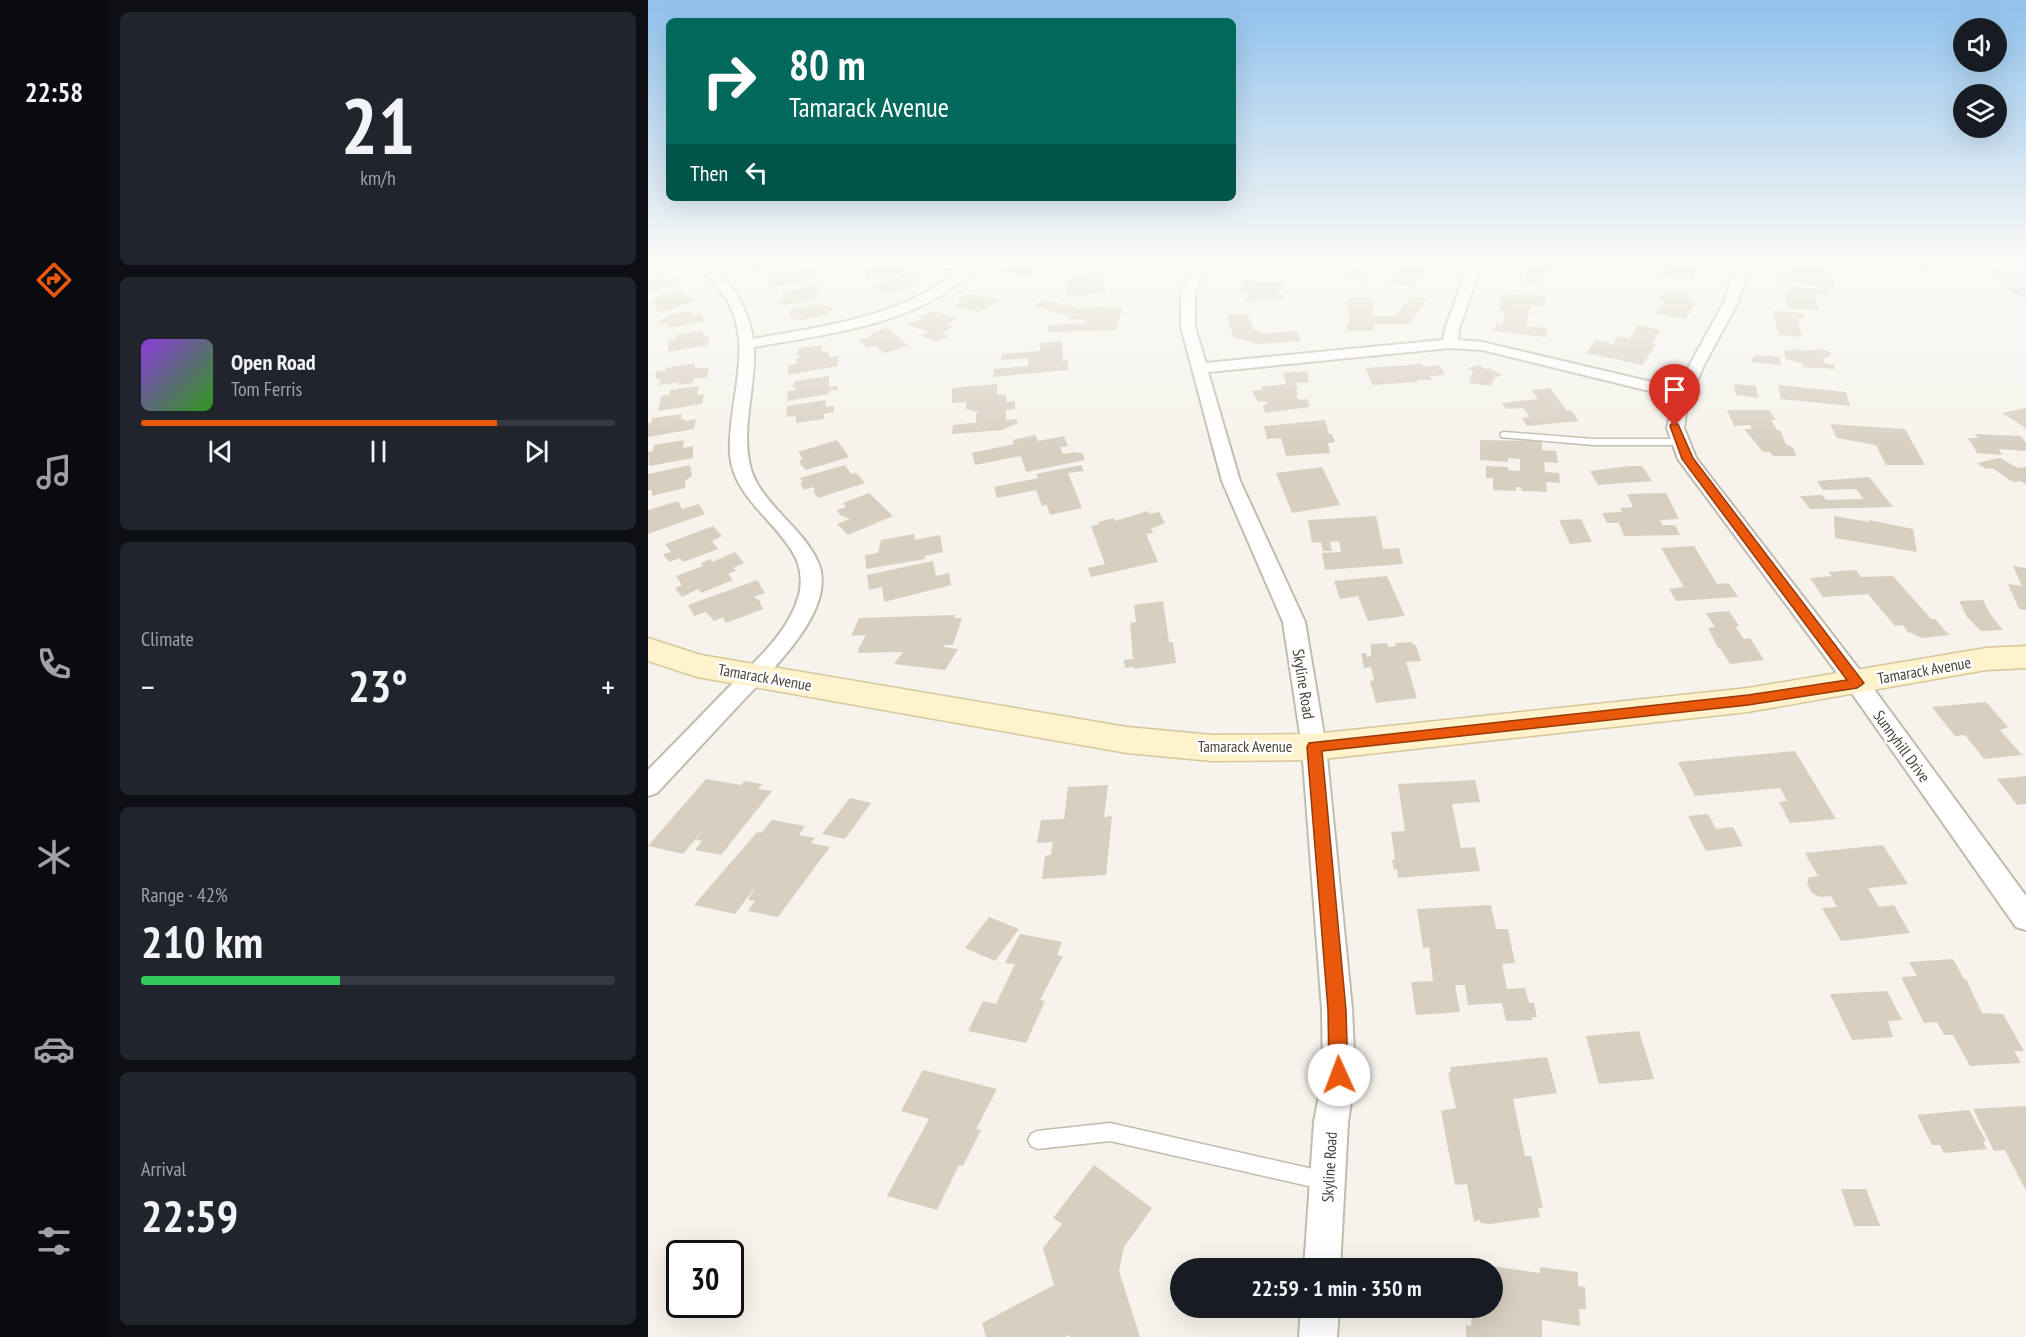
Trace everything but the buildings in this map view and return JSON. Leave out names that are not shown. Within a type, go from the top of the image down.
[{"type":"main road","name":"Tamarack Avenue","points":[[648,649],[697,666],[1126,740],[1212,748],[1314,747],[1748,700],[1986,659],[2026,657]]},
{"type":"street","points":[[648,786],[789,637],[810,594],[812,572],[802,548],[755,495],[746,481],[737,455],[748,344],[743,325]]},
{"type":"street","points":[[748,344],[841,325]]},
{"type":"street","name":"Skyline Road","points":[[1188,325],[1231,481],[1294,622],[1314,747],[1337,1010],[1339,1075],[1331,1122],[1323,1258]]},
{"type":"street","points":[[1450,344],[1453,325]]},
{"type":"street","name":"Sunnyhill Drive","points":[[1718,325],[1683,394],[1675,426],[1687,459],[1857,683],[2026,918]]},
{"type":"street","points":[[1198,368],[1450,344],[1482,346],[1683,394]]},
{"type":"street","points":[[1318,1337],[1319,1318]]},
{"type":"lane","points":[[1504,435],[1594,442],[1681,442]]},
{"type":"lane","points":[[1036,1140],[1110,1132],[1328,1182]]},
{"type":"route","points":[[1339,1075],[1337,1010],[1314,747],[1748,700],[1857,683],[1687,459],[1675,426]]}]
